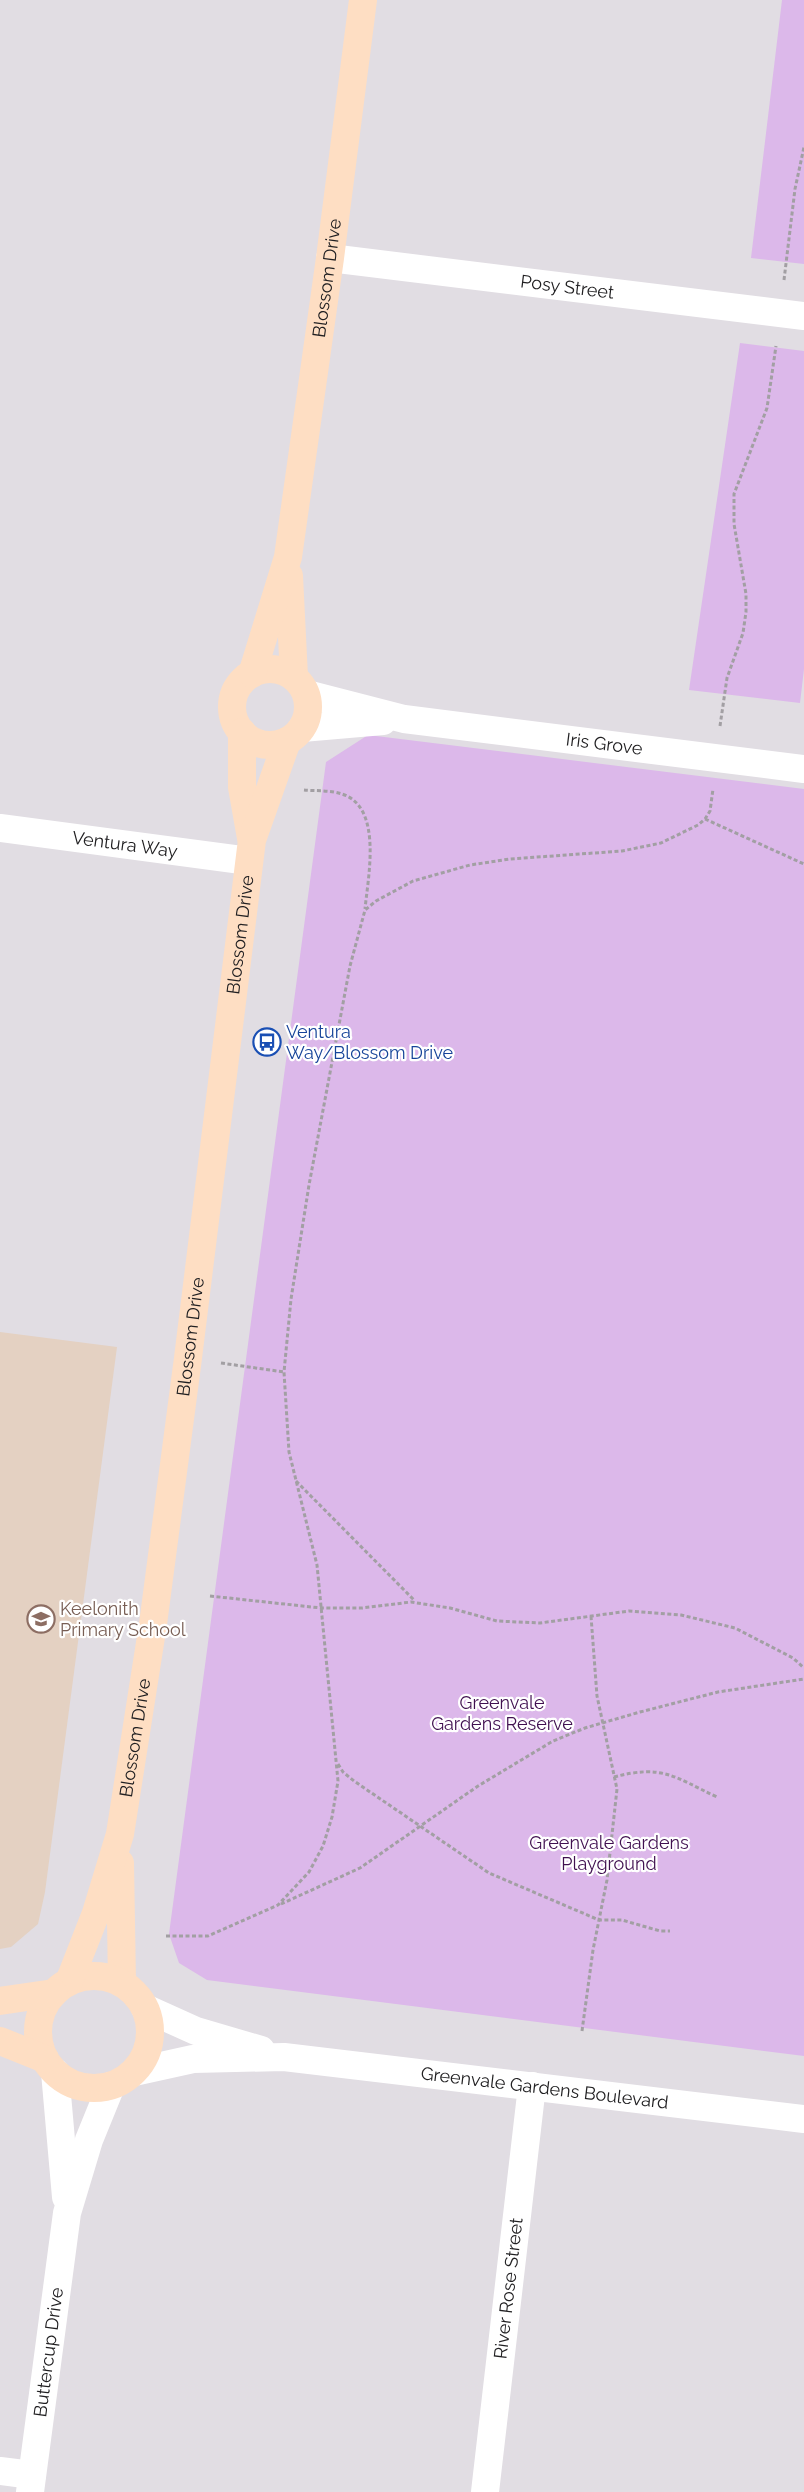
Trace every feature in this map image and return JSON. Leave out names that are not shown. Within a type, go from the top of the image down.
[{"type":"street","name":"Blossom Drive","points":[[252,674],[288,557],[330,258],[363,0]]},
{"type":"street","name":"Posy Street","points":[[330,258],[792,314]]},
{"type":"street","name":"Blossom Drive","points":[[288,557],[300,686]]},
{"type":"street","points":[[273,669],[300,686],[307,718],[294,734],[275,744],[262,744],[251,740],[235,722],[233,700],[236,690],[252,674],[273,669]]},
{"type":"street","name":"Iris Grove","points":[[300,686],[404,719],[804,769]]},
{"type":"street","name":"Iris Grove","points":[[294,734],[404,719]]},
{"type":"street","name":"Blossom Drive","points":[[242,732],[242,787],[250,850]]},
{"type":"street","name":"Blossom Drive","points":[[62,1988],[96,1913],[120,1834],[153,1624],[188,1358],[250,850],[271,786],[294,734]]},
{"type":"street","name":"Ventura Way","points":[[0,828],[250,850]]},
{"type":"street","name":"Blossom Drive","points":[[120,1834],[122,1983]]},
{"type":"street","points":[[0,2001],[62,1988],[87,1977],[105,1977],[122,1983],[135,1994],[145,2008],[150,2024],[150,2042],[144,2058],[134,2072],[111,2086],[96,2088],[82,2087],[68,2081],[50,2066],[0,2041]]},
{"type":"street","points":[[50,2066],[39,2042],[39,2025],[44,2008],[62,1988]]},
{"type":"street","name":"Greenvale Gardens Boulevard","points":[[145,2008],[196,2030],[284,2056]]},
{"type":"street","name":"Greenvale Gardens Boulevard","points":[[134,2072],[193,2059],[284,2056],[804,2119]]},
{"type":"street","name":"Buttercup Drive","points":[[50,2066],[67,2213]]},
{"type":"street","name":"Buttercup Drive","points":[[31,2483],[67,2213],[90,2140],[111,2086]]},
{"type":"street","name":"River Rose Street","points":[[485,2492],[532,2086]]},
{"type":"street","points":[[0,2471],[31,2483]]},
{"type":"path","points":[[365,910],[376,901],[413,881],[438,873],[470,865],[510,859],[645,848],[676,837],[705,819],[712,800],[727,678],[742,633],[746,612],[745,585],[734,524],[734,494],[767,408],[792,314],[793,207],[804,147]]},
{"type":"path","points":[[271,786],[341,793],[353,800],[368,820],[370,862],[365,910],[350,966],[309,1185],[291,1299],[284,1372],[289,1452],[317,1565],[338,1781],[332,1817],[323,1846],[309,1872],[278,1905]]},
{"type":"path","points":[[705,819],[804,864]]},
{"type":"path","points":[[188,1358],[284,1372]]},
{"type":"path","points":[[296,1481],[353,1541],[417,1603]]},
{"type":"path","points":[[210,1596],[321,1608],[362,1608],[410,1602],[450,1608],[497,1621],[540,1623],[629,1611],[681,1615],[735,1628],[793,1658],[804,1668]]},
{"type":"path","points":[[582,2031],[614,1831],[617,1789],[603,1723],[593,1653],[591,1616]]},
{"type":"path","points":[[166,1936],[208,1936],[360,1868],[524,1757],[553,1742],[603,1723],[718,1692],[804,1679]]},
{"type":"path","points":[[337,1763],[343,1772],[354,1781],[423,1826],[455,1852],[489,1873],[599,1920],[622,1920],[660,1931],[670,1931]]},
{"type":"path","points":[[614,1777],[650,1770],[665,1773],[717,1797]]},
{"type":"shaded area","name":"Keelonith Primary School","points":[[0,1332],[117,1347],[45,1892],[38,1924],[11,1947],[0,1949]]},
{"type":"green space","points":[[782,0],[804,0],[804,264],[751,258]]},
{"type":"green space","points":[[740,343],[804,351],[804,669],[800,703],[689,690]]},
{"type":"green space","name":"Greenvale Gardens Reserve","points":[[368,735],[804,789],[804,2056],[207,1980],[179,1963],[169,1934],[326,762]]},
{"type":"place","name":"Ventura Way/Blossom Drive","points":[[267,1042]]},
{"type":"place","name":"Keelonith Primary School","points":[[41,1619]]},
{"type":"park label","name":"Greenvale Gardens Playground","points":[[609,1854]]}]
